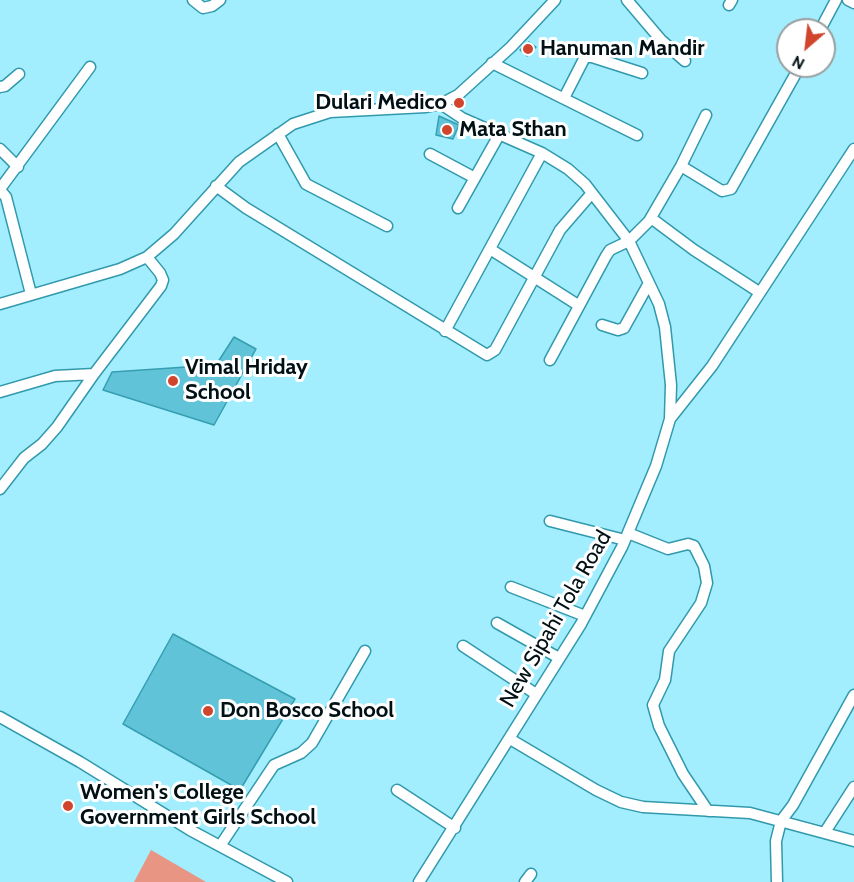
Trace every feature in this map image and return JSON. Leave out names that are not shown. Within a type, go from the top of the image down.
[{"type":"street","points":[[193,0],[202,8],[212,6],[220,0]]},
{"type":"street","points":[[0,304],[120,268],[147,257],[174,234],[216,186],[248,155],[278,134],[313,116],[330,112],[441,104],[458,95],[555,0]]},
{"type":"street","points":[[627,0],[661,40],[685,61]]},
{"type":"street","points":[[826,18],[836,0]]},
{"type":"street","points":[[848,0],[854,3]]},
{"type":"street","points":[[564,98],[585,57],[592,57],[642,73]]},
{"type":"street","points":[[492,63],[637,135]]},
{"type":"street","points":[[31,294],[6,197],[0,190],[90,67]]},
{"type":"street","points":[[0,87],[6,86],[19,74]]},
{"type":"street","points":[[681,166],[722,191],[731,189],[793,78]]},
{"type":"street","name":"New Sipahi Tola Road","points":[[419,882],[455,828],[585,616],[627,536],[656,466],[670,419],[671,385],[665,327],[660,304],[629,241],[592,193],[568,169],[542,153],[462,118],[441,104]]},
{"type":"street","points":[[550,360],[610,250],[629,241],[651,218],[681,166],[706,115]]},
{"type":"street","points":[[278,134],[306,184],[387,226]]},
{"type":"street","points":[[458,208],[499,135]]},
{"type":"street","points":[[0,149],[18,167]]},
{"type":"street","points":[[670,419],[712,366],[854,149]]},
{"type":"street","points":[[445,331],[542,153]]},
{"type":"street","points":[[430,154],[475,178]]},
{"type":"street","points":[[216,186],[246,208],[365,279],[445,331],[481,353],[492,355],[560,230],[570,215],[592,193]]},
{"type":"street","points":[[651,218],[694,250],[759,292]]},
{"type":"street","points":[[490,249],[578,305]]},
{"type":"street","points":[[0,489],[24,458],[42,444],[57,427],[161,286],[163,280],[160,273],[147,257]]},
{"type":"street","points":[[602,325],[618,330],[624,328],[649,283]]},
{"type":"street","points":[[0,393],[55,376],[94,374]]},
{"type":"street","points":[[550,521],[627,536],[668,549],[688,544],[694,546],[704,566],[707,583],[701,603],[669,651],[665,680],[653,705],[659,726],[682,774],[708,811]]},
{"type":"street","points":[[511,587],[585,616]]},
{"type":"street","points":[[496,623],[559,658]]},
{"type":"street","points":[[464,646],[536,694]]},
{"type":"street","points":[[220,846],[274,765],[301,753],[312,743],[365,651]]},
{"type":"street","points":[[777,882],[776,841],[781,821],[793,805],[854,695]]},
{"type":"street","points":[[0,717],[220,846],[287,882]]},
{"type":"street","points":[[510,739],[596,790],[621,802],[643,807],[750,813],[854,841]]},
{"type":"street","points":[[825,832],[854,787]]},
{"type":"street","points":[[397,790],[455,828]]},
{"type":"shaded area","points":[[151,850],[206,882],[134,882]]},
{"type":"building","name":"Hanuman Mandir","points":[[529,42],[536,47],[527,56],[520,50]]},
{"type":"building","name":"Mata Sthan","points":[[439,116],[459,125],[453,139],[436,135]]},
{"type":"building","name":"Vimal Hriday School","points":[[234,337],[256,349],[214,425],[103,390],[112,372],[216,365]]},
{"type":"building","name":"Don Bosco School","points":[[173,634],[295,699],[240,790],[123,724]]},
{"type":"place","name":"Hanuman Mandir","points":[[528,49]]},
{"type":"place","name":"Dulari Medico","points":[[459,103]]},
{"type":"place","name":"Mata Sthan","points":[[447,130]]},
{"type":"place","name":"Vimal Hriday School","points":[[173,381]]},
{"type":"place","name":"Don Bosco School","points":[[208,711]]},
{"type":"place","name":"Women's College Government Girls School","points":[[68,806]]}]
